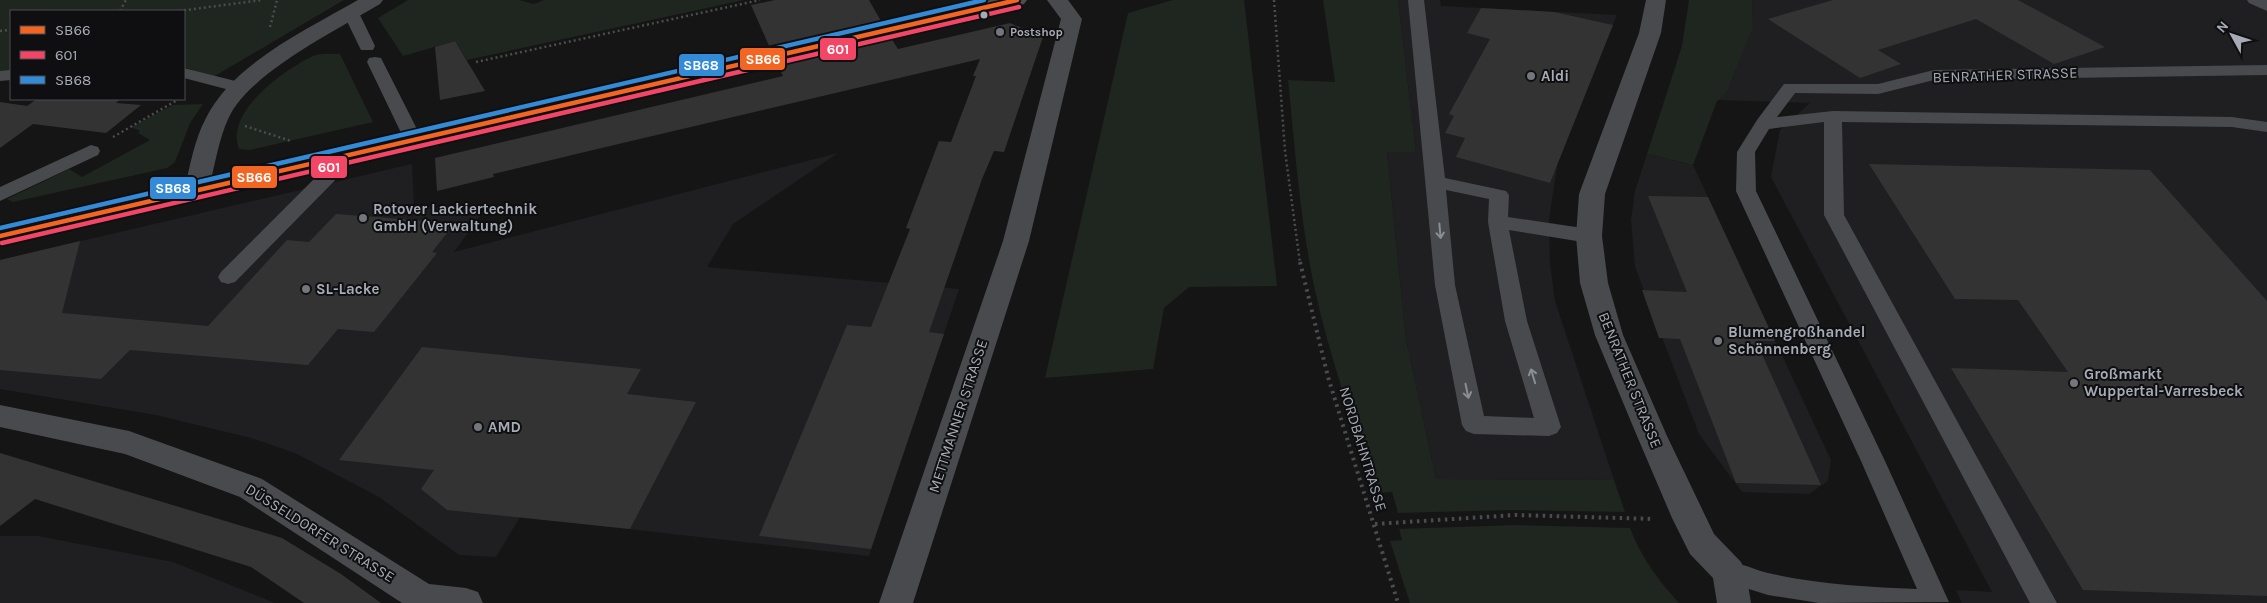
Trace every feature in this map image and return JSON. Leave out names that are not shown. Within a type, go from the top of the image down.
[{"type":"main road","points":[[0,236],[1017,0]]},
{"type":"street","points":[[196,191],[217,117],[241,88],[259,71],[283,54],[373,0]]},
{"type":"street","name":"METTMANNER STRASSE","points":[[896,603],[1016,242],[1072,19],[1057,0]]},
{"type":"street","name":"BENRATHER STRASSE","points":[[1656,0],[1650,33],[1592,194],[1589,236],[1594,283],[1609,335],[1688,518],[1702,544],[1732,587]]},
{"type":"street","name":"DÜSSELDORFER STRASSE","points":[[0,416],[128,442],[251,488],[422,598],[466,603]]},
{"type":"lane","points":[[1416,0],[1445,285],[1474,425],[1548,427],[1516,321],[1498,222],[1499,195],[1436,182]]},
{"type":"lane","points":[[2255,0],[2267,6]]},
{"type":"lane","points":[[351,13],[367,46]]},
{"type":"lane","points":[[375,62],[414,141]]},
{"type":"lane","name":"BENRATHER STRASSE","points":[[1936,602],[1873,461],[1746,191],[1746,152],[1763,124],[1790,88],[1878,89],[1934,75],[2267,70]]},
{"type":"lane","points":[[185,73],[241,88]]},
{"type":"lane","points":[[1763,124],[1817,116],[1833,116],[2232,122],[2267,127]]},
{"type":"lane","points":[[1833,116],[1834,215],[2044,603]]},
{"type":"lane","points":[[0,195],[91,151]]},
{"type":"lane","points":[[228,278],[344,157]]},
{"type":"lane","points":[[1498,222],[1589,236]]},
{"type":"lane","name":"BENRATHER STRASSE","points":[[1732,587],[1768,584],[1863,601],[1943,603]]},
{"type":"path","points":[[185,10],[262,0]]},
{"type":"path","points":[[270,27],[276,0]]},
{"type":"path","points":[[476,62],[760,0]]},
{"type":"path","name":"NORDBAHNTRASSE","points":[[1274,0],[1292,206],[1308,300],[1337,404],[1398,603]]},
{"type":"path","points":[[91,151],[177,100]]},
{"type":"path","points":[[217,117],[344,157]]},
{"type":"path","points":[[1375,524],[1516,515],[1603,519],[1688,518]]},
{"type":"shaded area","points":[[0,0],[344,0],[213,77],[185,67],[185,10],[10,10],[10,72],[0,72]]},
{"type":"shaded area","points":[[408,0],[519,0],[534,4],[544,0],[744,0],[467,60],[455,41],[403,56],[378,18]]},
{"type":"shaded area","points":[[1173,0],[1244,0],[1277,286],[1189,287],[1164,308],[1153,369],[1045,378],[1128,13]]},
{"type":"shaded area","points":[[1323,0],[1398,0],[1416,152],[1387,152],[1406,339],[1436,479],[1614,480],[1625,512],[1510,510],[1398,513],[1392,492],[1376,493],[1342,390],[1320,312],[1309,261],[1298,184],[1288,80],[1335,82]]},
{"type":"shaded area","points":[[1398,0],[1440,0],[1441,6],[1617,15],[1558,161],[1549,219],[1550,264],[1555,301],[1614,480],[1436,479],[1406,339],[1387,151],[1416,152]]},
{"type":"shaded area","points":[[1689,0],[1752,0],[1753,28],[1727,92],[1717,101],[1693,165],[1647,154],[1682,46]]},
{"type":"shaded area","name":"Großmarkt Wuppertal-Varresbeck","points":[[1752,0],[2267,0],[2267,603],[1962,603],[1956,590],[1992,592],[1771,177],[1780,130],[1810,103],[1717,100],[1727,92],[1753,28]]},
{"type":"shaded area","points":[[340,54],[373,122],[250,150],[239,149],[237,135],[240,121],[248,107],[260,93],[273,81],[313,56]]},
{"type":"shaded area","points":[[203,104],[190,123],[175,162],[167,168],[13,202],[7,199],[69,169],[82,177],[150,140],[138,133],[140,131],[131,127],[173,105]]},
{"type":"shaded area","name":"AMD","points":[[838,153],[733,224],[707,267],[959,289],[869,556],[520,517],[496,557],[459,555],[379,497],[295,453],[251,438],[156,415],[0,389],[0,260],[412,164],[414,206],[483,212],[454,252]]},
{"type":"shaded area","name":"Blumengroßhandel Schönnenberg","points":[[1647,154],[1693,165],[1831,460],[1828,481],[1809,494],[1742,492],[1699,434],[1635,267],[1631,220],[1635,191]]},
{"type":"shaded area","points":[[1515,525],[1630,528],[1639,549],[1651,568],[1679,603],[1410,603],[1390,541],[1402,540],[1399,529]]},
{"type":"shaded area","points":[[0,536],[38,536],[173,562],[275,603],[0,603]]},
{"type":"building","points":[[775,0],[869,0],[882,23],[770,48],[751,5]]},
{"type":"building","points":[[1833,0],[2018,0],[2105,47],[2054,64],[1976,19],[1878,50],[1901,64],[1860,78],[1768,19]]},
{"type":"building","name":"Aldi","points":[[1481,8],[1554,12],[1613,25],[1550,183],[1456,157],[1465,138],[1445,133],[1454,116],[1449,114],[1490,39],[1467,33]]},
{"type":"building","points":[[1010,23],[1043,37],[1004,152],[994,151],[982,179],[929,332],[944,334],[871,549],[759,536],[847,325],[871,327],[910,229],[906,228],[939,141],[951,142],[976,76],[973,76],[980,59],[493,174],[494,177],[437,191],[435,158],[783,76],[777,64],[891,38],[898,49]]},
{"type":"building","points":[[455,41],[485,91],[440,100],[435,47]]},
{"type":"building","points":[[36,100],[119,100],[116,103],[141,105],[106,133],[33,124],[0,148],[0,102],[27,106]]},
{"type":"building","points":[[1869,164],[2150,170],[2267,301],[2267,596],[2083,590],[1951,368],[2068,372],[2018,300],[1955,299]]},
{"type":"building","name":"Blumengroßhandel Schönnenberg","points":[[1648,196],[1708,197],[1775,341],[1756,341],[1821,485],[1736,483],[1680,339],[1659,338],[1642,290],[1687,292]]},
{"type":"building","points":[[336,214],[455,223],[432,252],[437,253],[374,332],[338,329],[308,365],[130,350],[101,379],[0,370],[0,260],[80,241],[62,313],[208,326],[287,240],[309,242]]},
{"type":"building","name":"AMD","points":[[422,347],[641,369],[627,394],[696,402],[630,529],[447,510],[421,489],[434,470],[339,460]]},
{"type":"building","points":[[0,453],[282,538],[341,574],[381,603],[304,603],[251,567],[35,499],[0,526]]},
{"type":"transit line","name":"SB68","points":[[0,228],[984,0]]},
{"type":"transit line","name":"SB66","points":[[0,236],[1017,0]]},
{"type":"transit line","name":"601","points":[[2,243],[1019,7]]},
{"type":"place","name":"Postshop","points":[[1000,32]]},
{"type":"place","name":"Aldi","points":[[1531,76]]},
{"type":"place","name":"Rotover Lackiertechnik GmbH (Verwaltung)","points":[[363,218]]},
{"type":"place","name":"SL-Lacke","points":[[306,289]]},
{"type":"place","name":"Blumengroßhandel Schönnenberg","points":[[1718,341]]},
{"type":"place","name":"Großmarkt Wuppertal-Varresbeck","points":[[2074,383]]},
{"type":"place","name":"AMD","points":[[478,427]]}]
